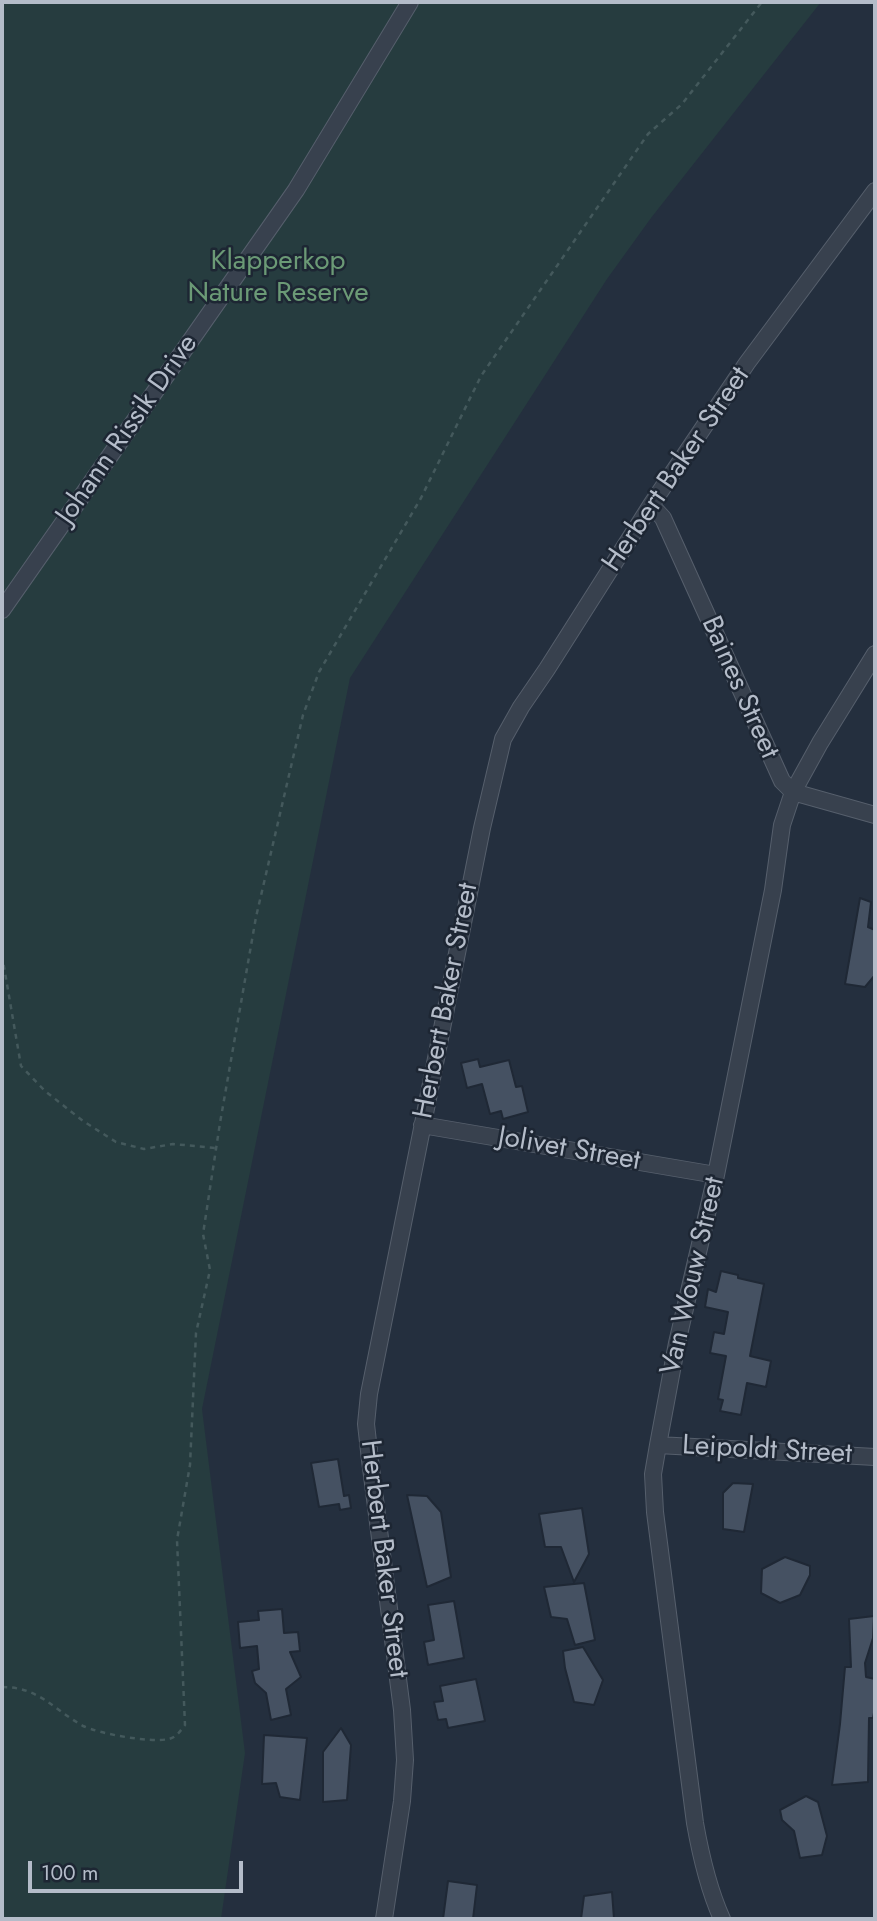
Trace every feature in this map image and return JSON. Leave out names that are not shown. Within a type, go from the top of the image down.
[{"type":"street","name":"Johann Rissik Drive","points":[[2,610],[296,190],[410,2]]},
{"type":"street","name":"Herbert Baker Street","points":[[384,1919],[402,1801],[405,1760],[402,1710],[366,1424],[369,1394],[487,804],[503,739],[651,505],[747,363],[875,191]]},
{"type":"street","name":"Baines Street","points":[[651,505],[663,518],[782,781],[793,792],[875,815]]},
{"type":"street","name":"Van Wouw Street","points":[[722,1919],[705,1873],[695,1823],[655,1512],[653,1474],[677,1343],[716,1175],[773,890],[782,825],[793,792],[875,654]]},
{"type":"street","name":"Jolivet Street","points":[[422,1125],[716,1175]]},
{"type":"street","name":"Leipoldt Street","points":[[658,1444],[875,1457]]},
{"type":"path","points":[[2,1687],[30,1690],[83,1725],[107,1733],[166,1740],[179,1733],[185,1725],[177,1540],[190,1465],[196,1333],[210,1270],[203,1234],[256,917],[303,715],[319,672],[421,498],[481,376],[648,134],[682,104],[762,2]]},
{"type":"path","points":[[2,956],[20,1066],[45,1091],[83,1121],[116,1142],[144,1149],[173,1144],[216,1148]]},
{"type":"green space","name":"Klapperkop Nature Reserve","points":[[2,2],[821,2],[651,218],[607,279],[350,678],[202,1409],[245,1753],[221,1919],[2,1919]]},
{"type":"building","points":[[860,898],[871,902],[868,927],[875,930],[875,975],[865,987],[845,984]]},
{"type":"building","points":[[478,1059],[480,1067],[509,1060],[516,1087],[522,1086],[528,1112],[503,1119],[501,1111],[490,1114],[482,1084],[467,1088],[461,1063]]},
{"type":"building","points":[[721,1271],[764,1284],[750,1356],[771,1361],[766,1387],[747,1383],[741,1415],[720,1411],[723,1400],[718,1399],[726,1356],[710,1353],[714,1332],[724,1334],[728,1312],[705,1307],[708,1289],[716,1292]]},
{"type":"building","points":[[338,1459],[344,1496],[349,1495],[351,1508],[340,1510],[339,1504],[319,1507],[311,1463]]},
{"type":"building","points":[[733,1483],[753,1484],[744,1532],[723,1529],[723,1493]]},
{"type":"building","points":[[407,1495],[427,1496],[441,1512],[451,1577],[427,1587]]},
{"type":"building","points":[[582,1508],[589,1554],[574,1582],[561,1547],[545,1547],[539,1514]]},
{"type":"building","points":[[785,1557],[810,1566],[810,1575],[800,1595],[780,1603],[761,1593],[762,1569]]},
{"type":"building","points":[[584,1583],[595,1640],[575,1645],[567,1619],[551,1617],[544,1587]]},
{"type":"building","points":[[454,1601],[464,1658],[428,1665],[424,1642],[434,1640],[428,1605]]},
{"type":"building","points":[[282,1609],[284,1633],[298,1632],[300,1651],[290,1652],[301,1677],[286,1689],[291,1715],[271,1720],[266,1693],[255,1683],[252,1671],[259,1669],[257,1646],[240,1648],[238,1622],[259,1620],[258,1611]]},
{"type":"building","points":[[874,1616],[873,1638],[865,1663],[866,1677],[875,1679],[875,1708],[873,1718],[869,1718],[868,1782],[832,1785],[845,1667],[851,1667],[849,1619]]},
{"type":"building","points":[[583,1647],[603,1680],[594,1705],[574,1702],[565,1668],[563,1651]]},
{"type":"building","points":[[476,1679],[485,1721],[448,1728],[446,1719],[438,1720],[434,1702],[443,1701],[440,1686]]},
{"type":"building","points":[[341,1728],[351,1745],[347,1800],[323,1802],[323,1752]]},
{"type":"building","points":[[264,1735],[307,1738],[300,1800],[280,1797],[276,1783],[262,1784]]},
{"type":"building","points":[[806,1796],[818,1802],[827,1836],[822,1855],[800,1858],[794,1831],[782,1820],[780,1810]]},
{"type":"building","points":[[448,1881],[477,1885],[473,1919],[443,1919]]},
{"type":"building","points":[[612,1892],[614,1919],[581,1919],[584,1896]]}]
